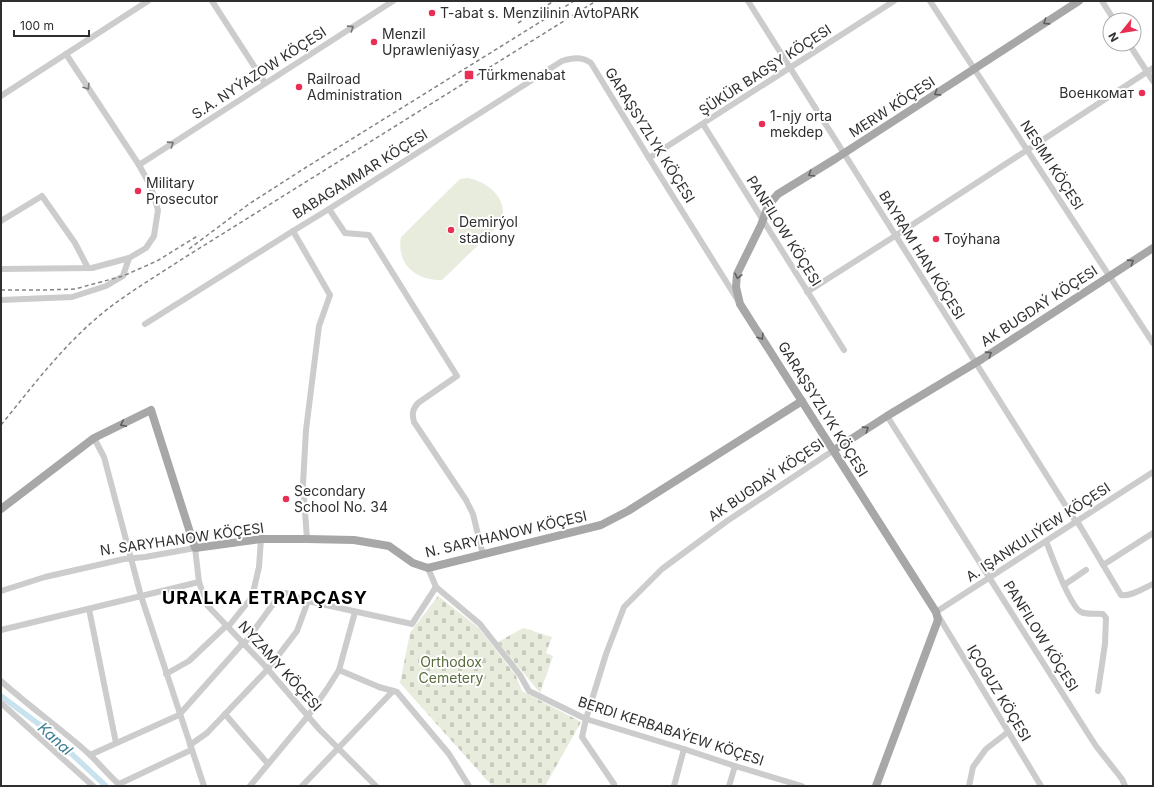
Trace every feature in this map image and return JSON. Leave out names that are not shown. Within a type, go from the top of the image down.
[{"type":"main road","name":"MERW KÖÇESI","points":[[740,304],[736,287],[737,274],[766,210],[778,194],[1079,1]]},
{"type":"main road","name":"AK BUGDAÝ KÖÇESI","points":[[834,450],[975,363],[1153,248]]},
{"type":"main road","name":"GARAŞSYZLYK KÖÇESI","points":[[740,304],[936,612]]},
{"type":"main road","name":"N. SARYHANOW KÖÇESI","points":[[195,548],[261,539],[307,538],[354,540],[389,546],[412,563],[428,568],[483,555],[601,525],[628,511],[802,401]]},
{"type":"main road","name":"NYZAMY KÖÇESI","points":[[94,438],[152,410],[195,548]]},
{"type":"main road","points":[[1,509],[94,438]]},
{"type":"main road","points":[[876,786],[938,620],[936,612]]},
{"type":"street","points":[[1,96],[148,1]]},
{"type":"street","points":[[212,1],[265,83]]},
{"type":"street","name":"BAYRAM HAN KÖÇESI","points":[[748,1],[975,363],[1077,521],[1120,594],[1122,596],[1129,595],[1153,584]]},
{"type":"street","name":"ŞÜKÜR BAGŞY KÖÇESI","points":[[649,158],[894,1]]},
{"type":"street","name":"NESIMI KÖÇESI","points":[[930,1],[1153,343]]},
{"type":"street","points":[[1102,1],[1109,12]]},
{"type":"street","name":"S.A. NYÝAZOW KÖÇESI","points":[[138,165],[391,2]]},
{"type":"street","points":[[1134,52],[1153,81]]},
{"type":"street","points":[[1,269],[92,268],[129,258],[146,248],[154,236],[158,210],[151,187],[66,54]]},
{"type":"street","name":"BABAGAMMAR KÖÇESI","points":[[145,324],[562,61],[579,58],[591,63]]},
{"type":"street","name":"GARAŞSYZLYK KÖÇESI","points":[[591,63],[740,304]]},
{"type":"street","points":[[807,292],[1153,68]]},
{"type":"street","name":"PANFILOW KÖÇESI","points":[[703,124],[844,350]]},
{"type":"street","points":[[1,221],[42,196],[75,243],[88,268]]},
{"type":"street","points":[[329,209],[345,233],[369,235],[457,376],[418,403],[413,408],[412,414],[414,422],[466,500],[473,514],[483,555]]},
{"type":"street","points":[[293,231],[330,295],[319,326],[306,430],[303,484],[307,538]]},
{"type":"street","points":[[1,300],[72,297],[106,286],[123,276],[129,258]]},
{"type":"street","name":"PANFILOW KÖÇESI","points":[[887,416],[1096,746],[1122,779],[1125,786]]},
{"type":"street","points":[[94,438],[104,457],[141,596],[204,786]]},
{"type":"street","name":"AK BUGDAÝ KÖÇESI","points":[[613,786],[614,784],[582,736],[606,654],[624,607],[662,569],[727,521],[834,450]]},
{"type":"street","name":"A. IŞANKULIÝEW KÖÇESI","points":[[936,612],[1153,472]]},
{"type":"street","points":[[1103,565],[1153,533]]},
{"type":"street","points":[[166,674],[189,661],[227,626],[252,597],[259,567],[261,539]]},
{"type":"street","points":[[1046,541],[1064,585],[1076,607],[1082,613],[1103,614],[1106,618],[1105,644],[1098,691]]},
{"type":"street","name":"N. SARYHANOW KÖÇESI","points":[[1,591],[45,577],[124,559],[145,557],[195,548]]},
{"type":"street","name":"NYZAMY KÖÇESI","points":[[195,548],[199,582],[207,605],[268,669],[319,729],[376,786]]},
{"type":"street","name":"BERDI KERBABAÝEW KÖÇESI","points":[[428,568],[436,587],[480,624],[520,675],[530,691],[586,719],[684,749],[789,784],[802,786]]},
{"type":"street","points":[[1064,585],[1086,570]]},
{"type":"street","points":[[1,630],[199,582]]},
{"type":"street","points":[[90,755],[180,715],[244,643],[279,596],[286,593],[308,601],[412,624],[436,587]]},
{"type":"street","points":[[1,681],[22,700],[58,727],[90,755],[120,785],[191,748],[207,733],[268,669],[297,631],[308,601]]},
{"type":"street","points":[[89,609],[116,743]]},
{"type":"street","points":[[250,786],[308,716],[339,670],[355,612]]},
{"type":"street","name":"IÇOGUZ KÖÇESI","points":[[936,612],[1041,786]]},
{"type":"street","points":[[339,670],[379,687],[397,692],[449,754],[469,786]]},
{"type":"street","points":[[302,786],[392,691]]},
{"type":"street","points":[[1,703],[93,786]]},
{"type":"street","points":[[225,714],[268,764]]},
{"type":"street","points":[[968,786],[973,768],[986,749],[1008,732]]},
{"type":"street","points":[[674,786],[684,749]]},
{"type":"street","points":[[729,786],[734,766]]},
{"type":"green space","name":"Demirýol stadiony","points":[[468,178],[486,185],[496,193],[502,205],[503,211],[500,224],[442,280],[424,278],[416,274],[405,263],[400,247],[401,237],[460,179]]},
{"type":"green space","name":"Orthodox Cemetery","points":[[438,596],[479,628],[516,676],[522,691],[581,722],[545,786],[492,786],[400,683],[410,633]]},
{"type":"green space","points":[[523,628],[552,637],[546,653],[553,656],[540,693],[498,642]]},
{"type":"waterway","name":"Kanal","points":[[1,696],[44,728],[106,786]]},
{"type":"railway","points":[[518,23],[554,1]]},
{"type":"railway","points":[[189,249],[249,204],[574,1]]},
{"type":"railway","points":[[1,425],[47,368],[72,341],[85,328],[118,301],[179,261],[596,1]]},
{"type":"railway","points":[[1,290],[75,289],[123,276],[157,261],[199,235]]},
{"type":"place","name":"T-abat s. Menzilinin AvtoPARK","points":[[432,13]]},
{"type":"place","name":"Menzil Uprawleniýasy","points":[[374,42]]},
{"type":"place","name":"Türkmenabat","points":[[469,75]]},
{"type":"place","name":"Railroad Administration","points":[[299,87]]},
{"type":"place","name":"Военкомат","points":[[1142,93]]},
{"type":"place","name":"1-njy orta mekdep","points":[[762,124]]},
{"type":"place","name":"Military Prosecutor","points":[[138,191]]},
{"type":"place","name":"Demirýol stadiony","points":[[451,230]]},
{"type":"place","name":"Toýhana","points":[[936,239]]},
{"type":"place","name":"Secondary School No. 34","points":[[286,499]]},
{"type":"district","name":"URALKA ETRAPÇASY","points":[[265,598]]}]
